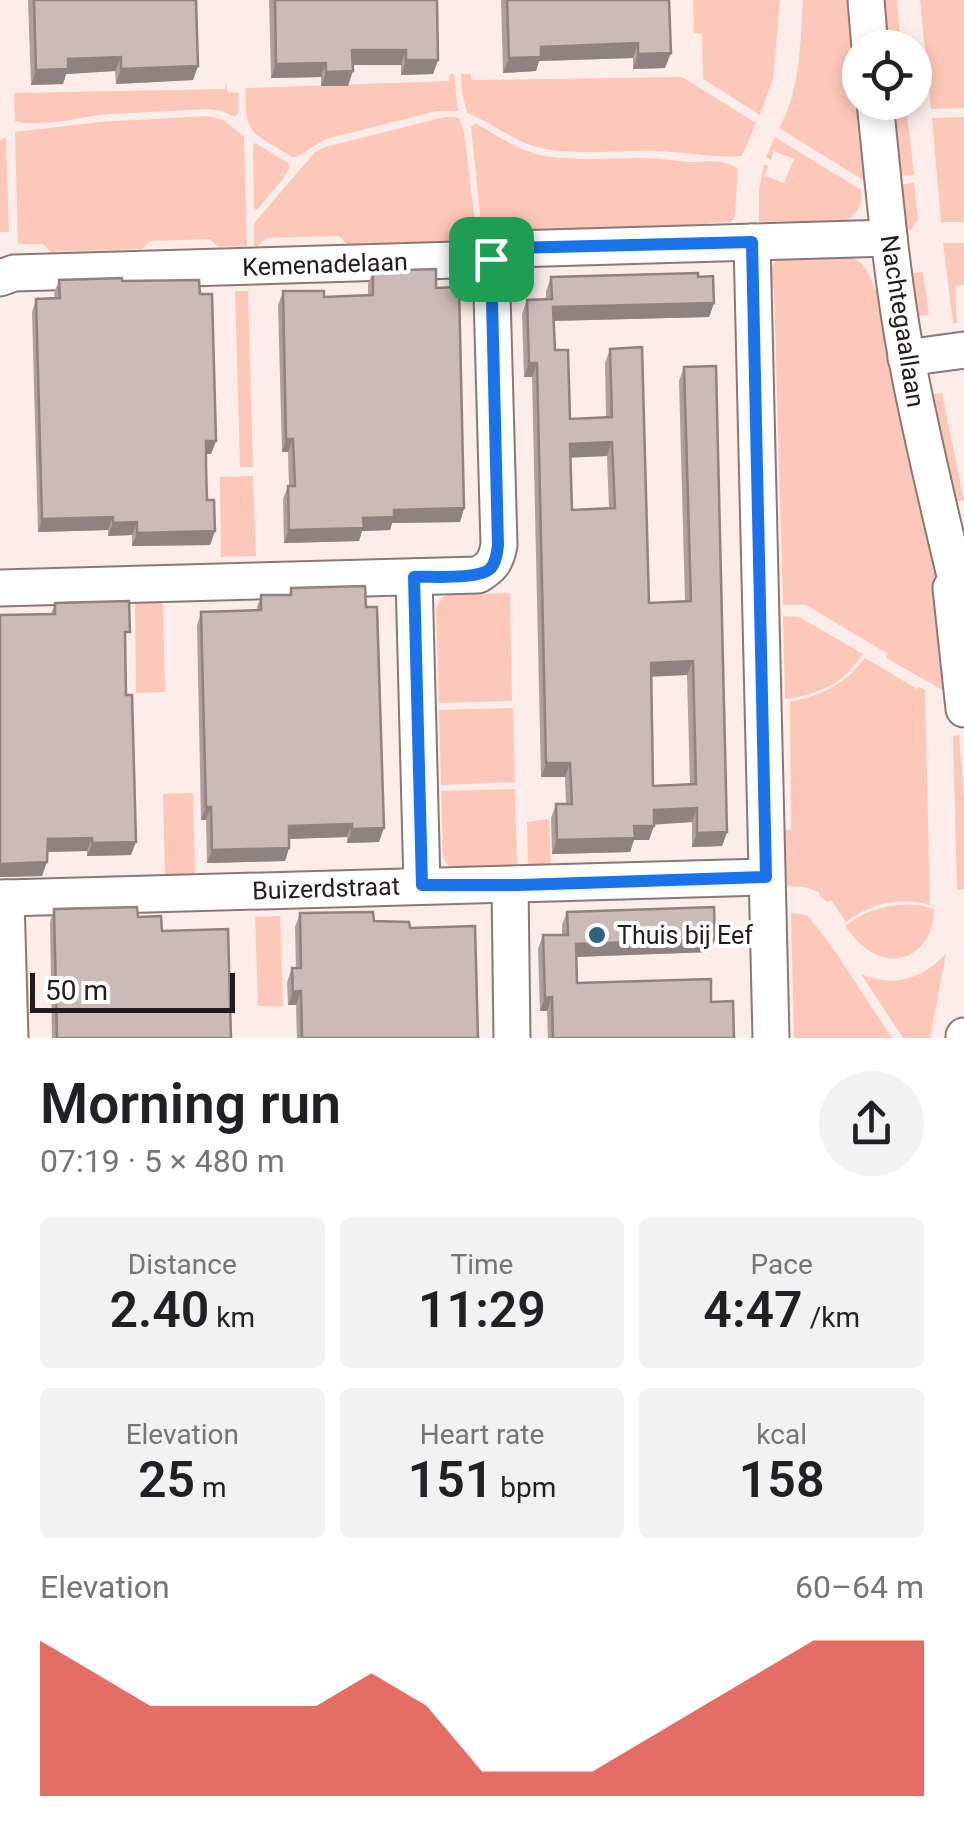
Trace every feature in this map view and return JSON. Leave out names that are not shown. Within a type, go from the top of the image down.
[{"type":"street","points":[[866,0],[868,30]]},
{"type":"street","name":"Nachtegaallaan","points":[[878,120],[906,358],[955,536],[964,613]]},
{"type":"street","name":"Kemenadelaan","points":[[0,278],[14,272],[491,259],[512,248],[889,238]]},
{"type":"street","points":[[752,242],[771,1038]]},
{"type":"street","points":[[0,588],[414,577],[478,574],[490,569],[498,545],[491,259]]},
{"type":"street","points":[[906,358],[964,350]]},
{"type":"street","name":"Nachtegaallaan","points":[[955,536],[964,709]]},
{"type":"street","points":[[414,577],[422,885]]},
{"type":"street","name":"Buizerdstraat","points":[[3,898],[766,877]]},
{"type":"street","points":[[510,885],[512,1038]]},
{"type":"street","points":[[3,898],[10,1038]]},
{"type":"shaded area","points":[[693,0],[780,0],[773,79],[760,115],[703,79],[702,34],[694,33]]},
{"type":"shaded area","points":[[803,0],[851,0],[854,30],[842,30],[842,120],[862,120],[867,180],[779,128],[792,98]]},
{"type":"shaded area","points":[[879,0],[897,0],[900,30],[882,30]]},
{"type":"shaded area","points":[[920,0],[964,0],[964,108],[932,109],[932,30],[923,30]]},
{"type":"shaded area","points":[[450,74],[454,74],[458,111],[437,111],[326,139],[296,157],[260,137],[249,125],[246,88],[449,81]]},
{"type":"shaded area","points":[[461,74],[471,74],[472,80],[682,77],[756,123],[742,156],[545,149],[522,142],[467,113]]},
{"type":"shaded area","points":[[226,80],[227,92],[239,93],[238,113],[234,117],[208,109],[50,122],[15,121],[14,93],[225,89]]},
{"type":"shaded area","points":[[208,116],[224,120],[244,137],[247,246],[218,247],[210,239],[150,241],[142,249],[51,252],[43,244],[18,244],[15,132],[99,122]]},
{"type":"shaded area","points":[[445,117],[459,118],[464,132],[476,230],[471,231],[471,241],[347,244],[339,236],[266,238],[254,246],[256,221],[315,152]]},
{"type":"shaded area","points":[[964,117],[964,222],[941,222],[932,118]]},
{"type":"shaded area","points":[[890,120],[908,120],[914,175],[895,176]]},
{"type":"shaded area","points":[[475,123],[518,147],[546,156],[726,163],[738,169],[735,216],[731,222],[708,223],[707,227],[482,233],[471,127]]},
{"type":"shaded area","points":[[6,137],[9,232],[0,232],[0,140]]},
{"type":"shaded area","points":[[775,137],[861,190],[860,203],[853,215],[846,220],[759,222],[764,164],[768,166],[765,176],[784,183],[794,159],[774,151],[771,160],[766,157]]},
{"type":"shaded area","points":[[255,143],[290,167],[257,210],[254,208]]},
{"type":"shaded area","points":[[914,183],[918,219],[911,230],[903,232],[896,185]]},
{"type":"shaded area","points":[[943,243],[964,243],[964,285],[955,286],[957,323],[953,323]]},
{"type":"shaded area","points":[[848,256],[866,269],[875,290],[883,290],[941,590],[955,697],[886,658],[888,654],[806,605],[783,605],[774,289],[770,288],[770,269],[777,259]]},
{"type":"shaded area","points":[[923,272],[929,315],[913,317],[906,274]]},
{"type":"shaded area","points":[[235,291],[248,291],[253,467],[240,467]]},
{"type":"shaded area","points":[[942,393],[964,500],[953,502],[927,396]]},
{"type":"shaded area","points":[[253,476],[256,556],[221,557],[220,477]]},
{"type":"shaded area","points":[[510,593],[512,701],[439,703],[436,609],[441,598]]},
{"type":"shaded area","points":[[160,602],[165,692],[136,693],[135,603]]},
{"type":"shaded area","points":[[783,616],[799,617],[863,654],[830,686],[785,699]]},
{"type":"shaded area","points":[[865,658],[925,690],[930,905],[886,903],[846,922],[831,900],[827,902],[819,892],[782,886],[780,836],[791,830],[790,702],[832,688]]},
{"type":"shaded area","points":[[513,708],[515,782],[441,785],[439,710]]},
{"type":"shaded area","points":[[959,735],[964,795],[964,889],[957,890],[953,736]]},
{"type":"shaded area","points":[[515,789],[517,867],[450,868],[443,858],[441,791]]},
{"type":"shaded area","points":[[193,793],[195,876],[165,876],[163,794]]},
{"type":"shaded area","points":[[549,819],[551,866],[528,867],[527,822]]},
{"type":"shaded area","points":[[919,905],[934,909],[933,922],[923,944],[904,957],[881,956],[868,950],[845,926],[880,908]]},
{"type":"shaded area","points":[[791,913],[809,917],[892,1038],[794,1038]]},
{"type":"shaded area","points":[[280,916],[283,1006],[258,1006],[255,917]]},
{"type":"shaded area","points":[[946,954],[930,1038],[903,1038],[861,974],[885,980],[907,979],[927,970]]},
{"type":"building","points":[[34,0],[196,0],[198,66],[121,69],[121,57],[68,59],[68,69],[36,70]]},
{"type":"building","points":[[275,0],[437,0],[438,60],[406,60],[406,50],[352,50],[353,71],[326,72],[326,63],[276,64]]},
{"type":"building","points":[[507,0],[669,0],[671,53],[638,54],[638,43],[541,47],[541,57],[509,58]]},
{"type":"building","points":[[436,269],[436,288],[459,287],[464,508],[394,510],[394,517],[363,518],[364,528],[289,530],[288,486],[295,486],[293,439],[286,439],[283,291],[324,291],[324,297],[373,295],[373,271]]},
{"type":"building","points":[[698,273],[698,277],[713,276],[714,303],[553,307],[555,350],[568,350],[570,419],[612,417],[610,349],[642,347],[649,603],[691,601],[684,367],[716,366],[727,832],[697,833],[697,808],[654,810],[654,826],[634,826],[635,838],[557,840],[556,804],[572,804],[570,763],[546,763],[537,363],[529,363],[527,300],[552,299],[551,277]],"holes":[[[612,442],[615,508],[572,510],[570,444]],[[693,661],[696,784],[653,786],[651,663]]]},
{"type":"building","points":[[59,280],[199,280],[200,294],[212,294],[216,441],[206,441],[206,466],[207,500],[214,500],[215,531],[137,533],[137,522],[113,523],[113,517],[42,519],[36,299],[60,298]]},
{"type":"building","points":[[365,586],[366,607],[377,607],[384,828],[352,829],[352,824],[289,826],[289,848],[212,850],[211,807],[206,807],[201,612],[261,610],[261,595],[291,595],[291,588]]},
{"type":"building","points":[[129,601],[130,632],[125,632],[126,695],[132,695],[136,842],[48,839],[47,862],[0,864],[0,615],[55,614],[55,603]]},
{"type":"building","points":[[137,907],[138,917],[161,916],[162,931],[228,929],[231,1038],[57,1038],[54,909]]},
{"type":"building","points":[[714,907],[715,939],[576,944],[577,983],[711,979],[711,1002],[733,1001],[734,1038],[553,1038],[552,997],[545,998],[543,935],[568,935],[567,912]]},
{"type":"building","points":[[373,912],[374,921],[409,922],[410,928],[475,926],[478,1038],[302,1038],[301,991],[293,992],[292,968],[301,968],[300,913]]},
{"type":"place","name":"Thuis bij Eef","points":[[597,935]]},
{"type":"route","points":[[752,242],[766,877],[422,885],[414,577],[478,574],[490,569],[496,559],[491,259],[512,248],[752,242]]}]
